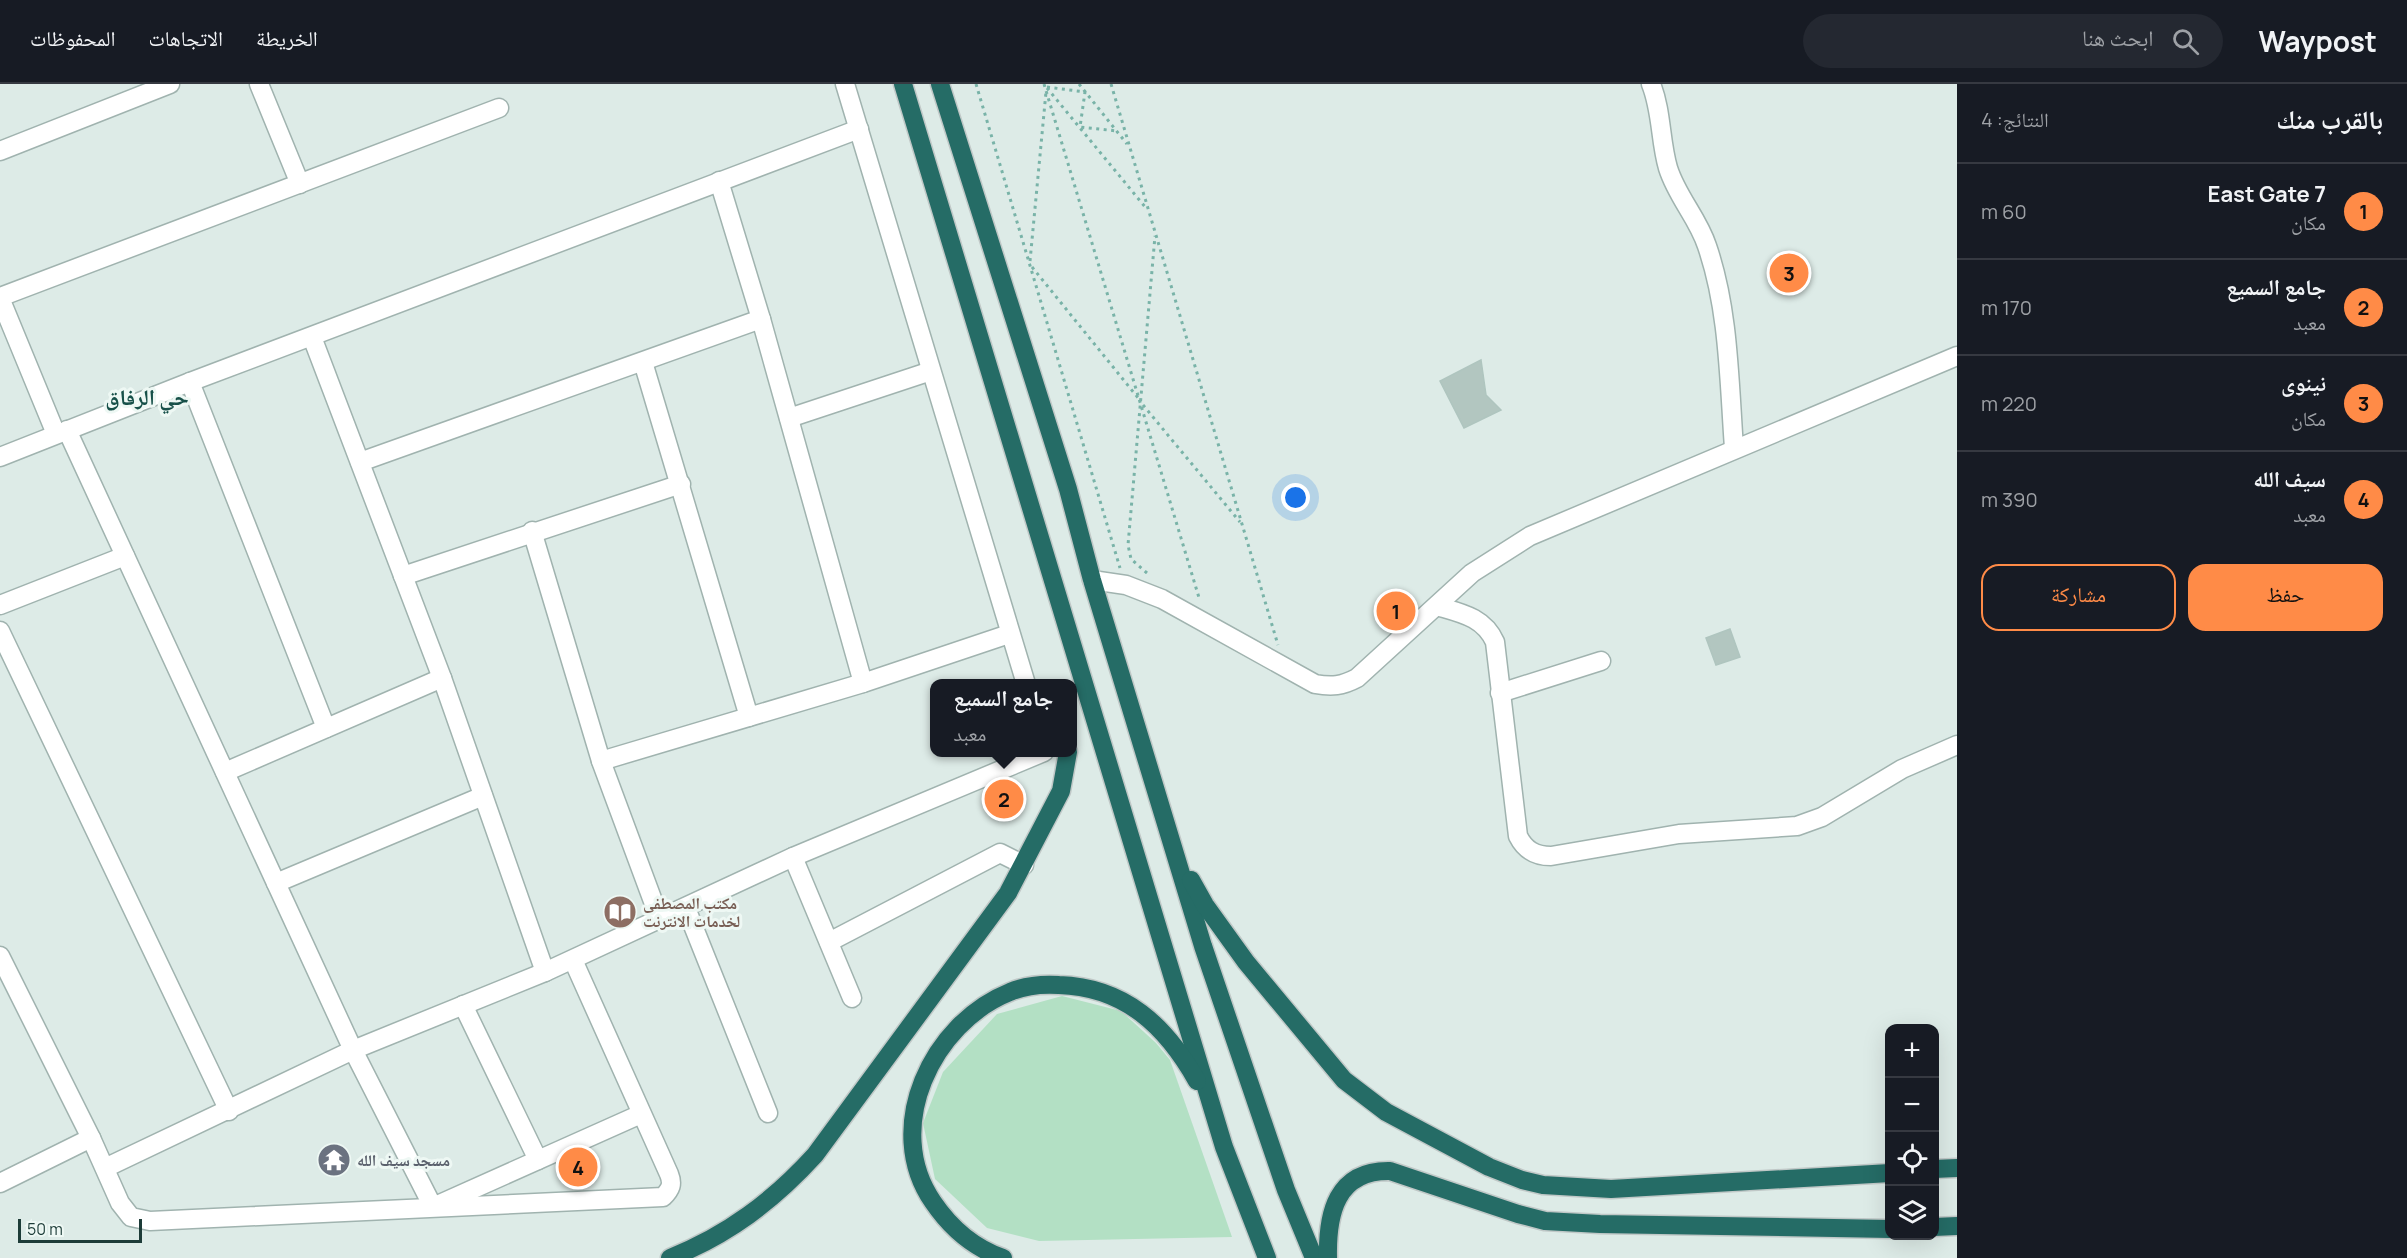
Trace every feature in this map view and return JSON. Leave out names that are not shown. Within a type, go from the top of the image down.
[{"type":"highway","points":[[903,84],[1224,1147]]},
{"type":"highway","points":[[940,84],[1068,489],[1092,580],[1214,979],[1286,1190],[1314,1258]]},
{"type":"highway","points":[[1058,595],[1066,627],[1071,679]]},
{"type":"highway","points":[[670,1258],[726,1232],[756,1212],[787,1185],[840,1121],[1008,893],[1061,790],[1065,757]]},
{"type":"highway","points":[[1172,838],[1205,905],[1323,1058],[1344,1080],[1386,1112],[1473,1160],[1522,1180],[1580,1188],[1690,1186],[1885,1173]]},
{"type":"highway","points":[[1003,1258],[974,1243],[942,1216],[928,1195],[917,1171],[912,1146],[916,1098],[926,1072],[954,1031],[989,1002],[1021,988],[1049,985],[1093,988],[1131,1005],[1167,1035],[1185,1059],[1210,1110],[1267,1258]]},
{"type":"highway","points":[[1939,1169],[1957,1168]]},
{"type":"highway","points":[[1328,1258],[1329,1219],[1341,1194],[1354,1180],[1379,1171],[1390,1171],[1545,1221],[1885,1229]]},
{"type":"highway","points":[[1939,1227],[1957,1226]]},
{"type":"street","points":[[0,151],[170,84]]},
{"type":"street","points":[[260,84],[300,184]]},
{"type":"street","points":[[845,84],[1024,679]]},
{"type":"street","points":[[1651,84],[1659,113],[1668,168],[1679,194],[1701,230],[1720,292],[1725,321],[1734,448]]},
{"type":"street","points":[[433,1207],[353,1050],[125,556],[61,432],[0,297],[499,108]]},
{"type":"street","points":[[0,457],[190,382],[312,338],[859,129]]},
{"type":"street","points":[[720,181],[863,683]]},
{"type":"street","points":[[360,462],[761,319]]},
{"type":"street","points":[[312,338],[442,678],[545,972]]},
{"type":"street","points":[[1092,580],[1125,585],[1162,599],[1315,684],[1330,687],[1344,685],[1357,678],[1472,573],[1530,536],[1734,448],[1957,356]]},
{"type":"street","points":[[643,362],[749,717]]},
{"type":"street","points":[[789,418],[931,371]]},
{"type":"street","points":[[190,382],[326,728]]},
{"type":"street","points":[[403,576],[532,531],[681,484]]},
{"type":"street","points":[[532,531],[601,761],[660,920]]},
{"type":"street","points":[[0,605],[125,556]]},
{"type":"street","points":[[1437,606],[1467,615],[1487,629],[1497,650],[1500,693],[1518,836],[1531,852],[1544,856],[1679,834],[1797,826],[1822,817],[1902,769],[1957,745]]},
{"type":"street","points":[[0,631],[229,1111]]},
{"type":"street","points":[[601,761],[863,683],[1009,634]]},
{"type":"street","points":[[1500,693],[1601,662]]},
{"type":"street","points":[[225,772],[442,678]]},
{"type":"street","points":[[105,1168],[229,1111],[353,1050],[573,960],[793,857],[1034,757]]},
{"type":"street","points":[[276,883],[483,796]]},
{"type":"street","points":[[829,942],[1000,853],[1024,865]]},
{"type":"street","points":[[793,857],[852,998]]},
{"type":"street","points":[[686,908],[768,1113]]},
{"type":"street","points":[[0,956],[91,1137],[124,1211],[138,1220],[663,1197],[670,1191],[672,1182],[573,960]]},
{"type":"street","points":[[463,1005],[538,1160]]},
{"type":"street","points":[[433,1207],[642,1113]]},
{"type":"street","points":[[0,1183],[91,1137]]},
{"type":"path","points":[[976,84],[1125,585]]},
{"type":"path","points":[[1079,84],[1129,146]]},
{"type":"path","points":[[1111,84],[1280,649],[1277,651]]},
{"type":"path","points":[[1046,85],[1046,108],[1029,264],[1242,525]]},
{"type":"path","points":[[1046,85],[1085,92]]},
{"type":"path","points":[[1046,85],[1148,210]]},
{"type":"path","points":[[1046,85],[1202,605],[1192,600]]},
{"type":"path","points":[[1080,128],[1085,92]]},
{"type":"path","points":[[1080,128],[1117,131]]},
{"type":"path","points":[[1152,576],[1136,566],[1128,545],[1155,236]]},
{"type":"green space","points":[[1062,996],[1121,1011],[1156,1043],[1170,1060],[1232,1237],[1039,1241],[987,1228],[935,1179],[923,1123],[943,1072],[997,1014]]},
{"type":"building","points":[[1481,360],[1486,395],[1501,410],[1464,428],[1440,381]]},
{"type":"building","points":[[1730,629],[1740,657],[1716,665],[1706,638]]},
{"type":"place","name":"نينوى","points":[[1789,273]]},
{"type":"place","name":"East Gate 7","points":[[1396,611]]},
{"type":"place","name":"جامع السميع","points":[[1004,799]]},
{"type":"place","name":"مكتب المصطفى لخدمات الانترنت","points":[[620,912]]},
{"type":"place","name":"مسجد سيف الله","points":[[334,1160]]},
{"type":"place","name":"سيف الله","points":[[578,1167]]},
{"type":"district","name":"حي الرفاق","points":[[147,397]]}]
